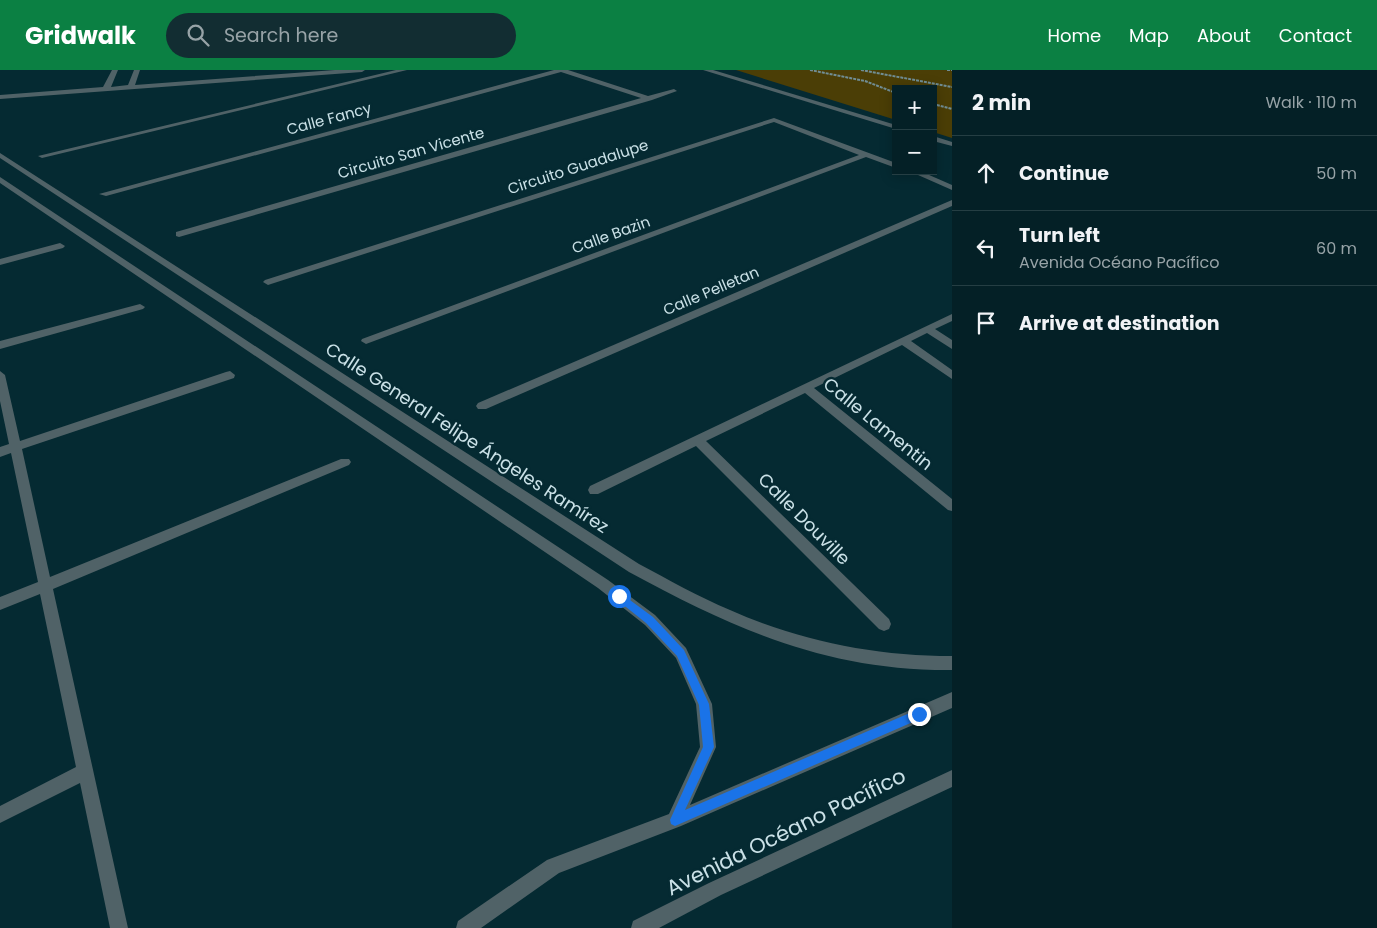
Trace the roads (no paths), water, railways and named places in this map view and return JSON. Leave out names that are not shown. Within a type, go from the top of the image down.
[{"type":"street","points":[[106,90],[115,70]]},
{"type":"street","points":[[131,87],[137,70]]},
{"type":"street","points":[[0,97],[362,70]]},
{"type":"street","points":[[42,156],[404,70]]},
{"type":"street","points":[[561,70],[650,99]]},
{"type":"street","name":"Calle Fancy","points":[[103,194],[561,70]]},
{"type":"street","points":[[706,70],[892,126]]},
{"type":"street","name":"Circuito San Vicente","points":[[179,234],[674,91]]},
{"type":"street","name":"Circuito Guadalupe","points":[[268,282],[774,120],[892,165]]},
{"type":"street","points":[[937,139],[952,144]]},
{"type":"street","name":"Calle General Felipe Ángeles Ramírez","points":[[0,155],[31,187],[603,584],[650,620],[681,653],[704,704],[708,747],[675,820]]},
{"type":"street","name":"Calle Bazin","points":[[366,341],[865,155]]},
{"type":"street","points":[[922,175],[952,188]]},
{"type":"street","name":"Calle General Felipe Ángeles Ramírez","points":[[0,180],[31,187],[634,568],[739,621],[826,650],[880,659],[952,663]]},
{"type":"street","name":"Calle Pelletan","points":[[482,406],[952,203]]},
{"type":"street","points":[[0,262],[60,246]]},
{"type":"street","points":[[0,345],[140,307]]},
{"type":"street","points":[[594,490],[952,317]]},
{"type":"street","points":[[928,329],[952,345]]},
{"type":"street","points":[[903,341],[952,375]]},
{"type":"street","points":[[0,375],[119,928]]},
{"type":"street","points":[[0,452],[230,375]]},
{"type":"street","name":"Calle Lamentin","points":[[806,388],[952,506]]},
{"type":"street","name":"Calle Douville","points":[[698,440],[884,624]]},
{"type":"street","points":[[0,604],[345,462]]},
{"type":"street","points":[[466,928],[553,866],[675,820],[952,700]]},
{"type":"street","points":[[0,815],[86,771]]},
{"type":"street","name":"Avenida Océano Pacífico","points":[[640,928],[714,889],[952,778]]}]
